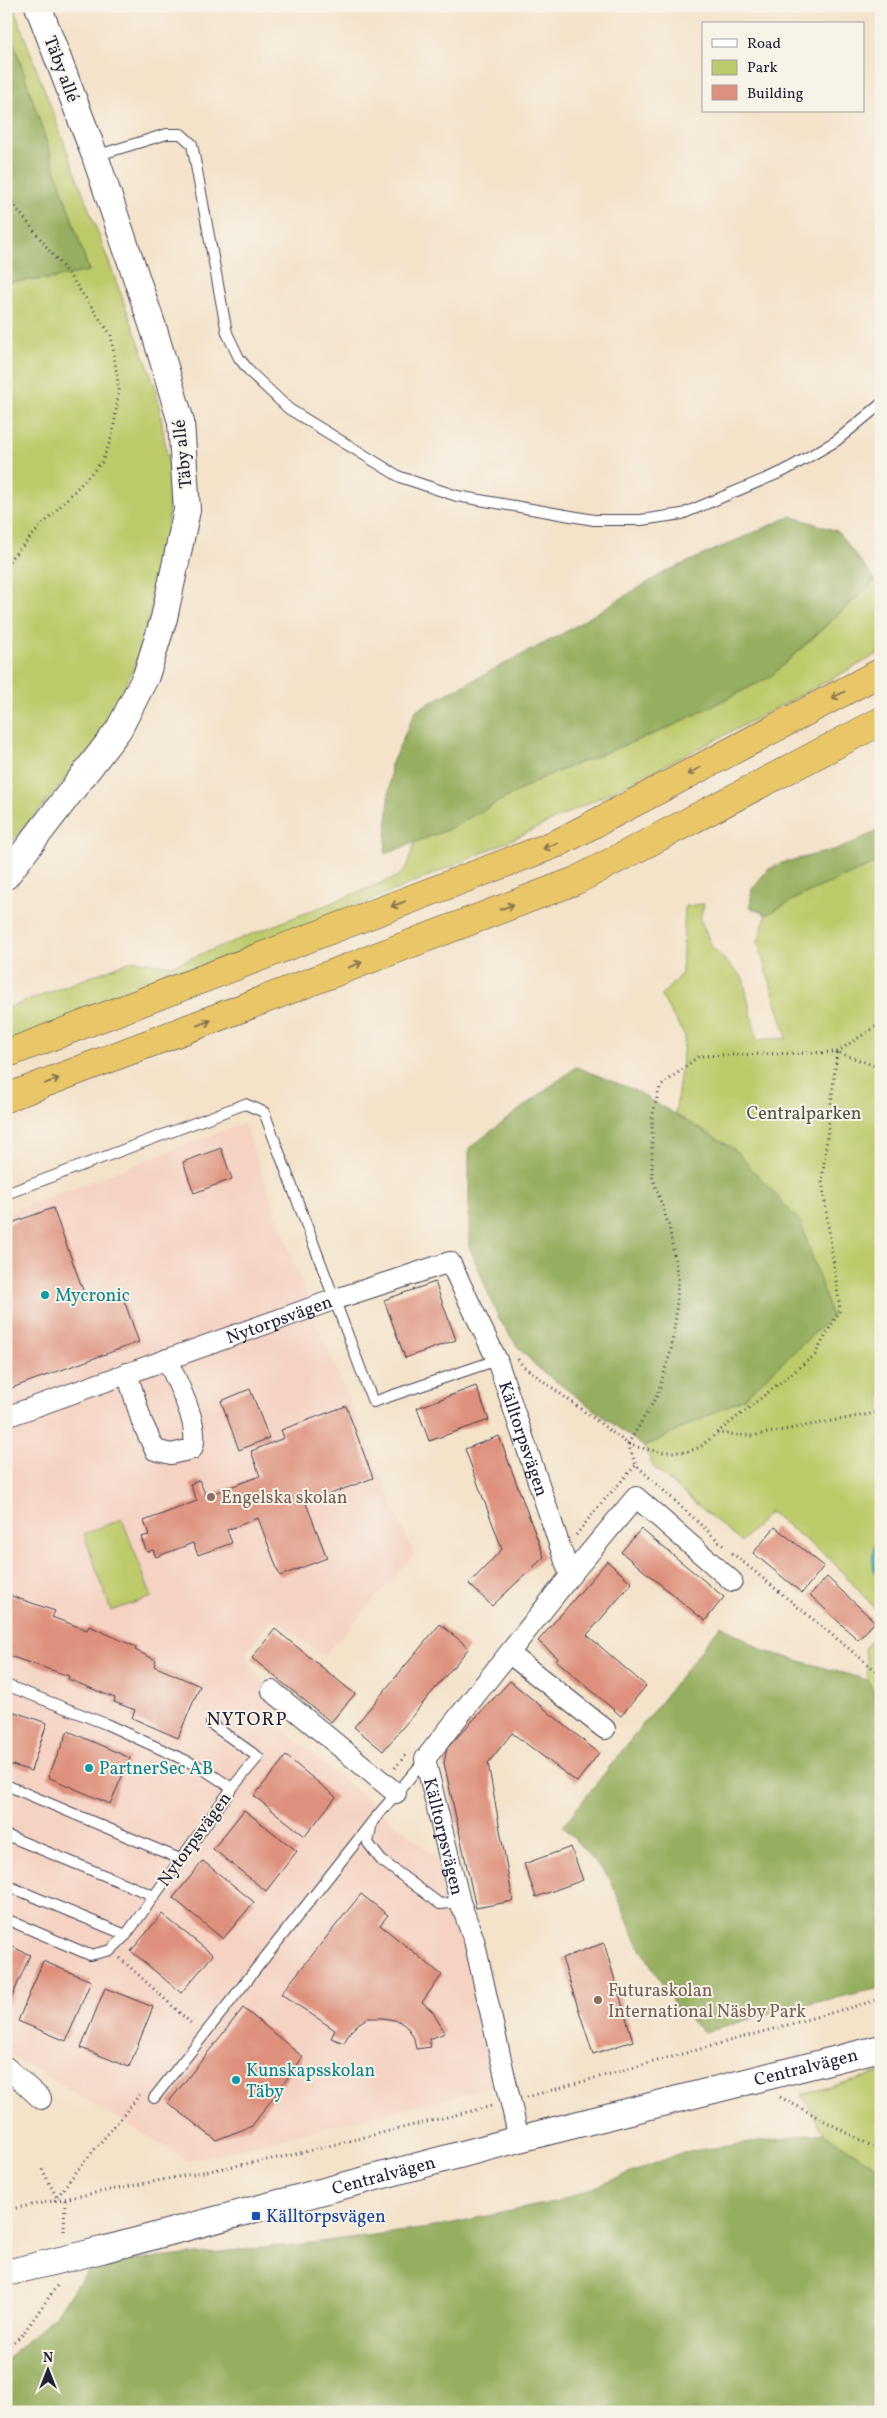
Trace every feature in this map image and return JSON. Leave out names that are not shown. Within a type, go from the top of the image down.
[{"type":"highway","points":[[6,1054],[558,843],[881,672]]},
{"type":"highway","points":[[6,1098],[575,881],[881,721]]},
{"type":"street","name":"Täby allé","points":[[6,876],[119,729],[146,676],[164,618],[187,510],[180,422],[154,330],[94,156],[38,6]]},
{"type":"street","name":"Nytorpsvägen","points":[[6,1417],[333,1300],[450,1262],[497,1360]]},
{"type":"street","points":[[127,1373],[142,1422],[156,1450],[171,1454],[192,1448],[196,1439],[189,1410],[167,1359]]},
{"type":"street","name":"Källtorpsvägen","points":[[497,1360],[570,1576]]},
{"type":"street","name":"Källtorpsvägen","points":[[518,2132],[474,1940],[460,1902],[425,1759],[570,1576],[636,1497],[732,1581]]},
{"type":"street","points":[[510,1654],[604,1730]]},
{"type":"street","points":[[272,1691],[396,1793]]},
{"type":"street","name":"Centralvägen","points":[[6,2256],[98,2239],[518,2132],[732,2085],[881,2048]]},
{"type":"street","points":[[6,2067],[41,2099]]},
{"type":"street","name":"Centralvägen","points":[[6,2273],[102,2250],[518,2132]]},
{"type":"lane","points":[[94,156],[167,134],[181,134],[192,144],[227,333],[239,358],[266,390],[289,409],[400,477],[457,496],[594,520],[641,520],[682,514],[784,471],[836,441],[881,404]]},
{"type":"lane","points":[[6,1194],[245,1104],[264,1112],[333,1300],[373,1402],[497,1360]]},
{"type":"lane","name":"Nytorpsvägen","points":[[6,1685],[106,1724],[200,1767],[232,1788],[152,1896],[126,1935],[112,1950]]},
{"type":"lane","points":[[211,1724],[258,1758],[232,1788]]},
{"type":"lane","points":[[154,2098],[372,1822],[425,1759]]},
{"type":"lane","points":[[6,1786],[180,1859]]},
{"type":"lane","points":[[372,1822],[368,1843],[381,1860],[440,1904],[460,1902]]},
{"type":"lane","points":[[6,1835],[152,1896]]},
{"type":"lane","points":[[6,1885],[126,1935]]},
{"type":"lane","points":[[6,1919],[90,1955],[112,1950]]},
{"type":"path","points":[[6,195],[74,282],[111,335],[119,390],[114,433],[102,462],[10,560],[6,569]]},
{"type":"path","points":[[518,1358],[523,1366],[628,1444],[659,1452],[687,1452],[700,1447],[815,1355],[840,1310],[822,1181],[837,1052],[881,1023]]},
{"type":"path","points":[[628,1444],[656,1396],[671,1350],[676,1317],[678,1279],[669,1226],[652,1176],[652,1117],[660,1087],[699,1056],[837,1052],[881,1068]]},
{"type":"path","points":[[717,1434],[751,1436],[881,1412]]},
{"type":"path","points":[[628,1444],[636,1465],[729,1551],[881,1676]]},
{"type":"path","points":[[112,1950],[193,2025]]},
{"type":"path","points":[[6,2210],[287,2156],[511,2101],[881,1999]]},
{"type":"path","points":[[780,2096],[881,2151]]},
{"type":"path","points":[[42,2169],[57,2198]]},
{"type":"path","points":[[64,2231],[65,2199]]},
{"type":"path","points":[[6,2348],[22,2335],[64,2275]]},
{"type":"shaded area","points":[[244,1123],[314,1317],[414,1555],[324,1656],[273,1618],[245,1654],[278,1707],[269,1718],[451,1870],[506,2084],[189,2161],[6,2052],[6,1214]]},
{"type":"green space","points":[[6,6],[13,6],[156,388],[171,478],[166,551],[139,656],[100,739],[6,849],[6,282],[49,279],[89,271],[6,19]]},
{"type":"green space","points":[[6,19],[89,271],[48,279],[6,282]]},
{"type":"green space","points":[[791,516],[837,531],[875,580],[770,677],[668,728],[544,777],[447,830],[385,854],[391,765],[416,710],[560,635],[665,572]]},
{"type":"green space","points":[[881,576],[881,652],[826,682],[610,793],[522,835],[394,891],[266,943],[6,1042],[6,1009],[134,960],[171,966],[399,876],[407,866],[415,842],[447,830],[544,777],[668,728],[770,677]]},
{"type":"green space","points":[[881,829],[881,861],[804,894],[766,915],[750,907],[752,889],[767,870],[782,863],[841,848]]},
{"type":"green space","name":"Centralparken","points":[[881,861],[881,1615],[831,1560],[770,1512],[741,1542],[655,1469],[644,1447],[744,1398],[734,1149],[675,1116],[685,1036],[661,996],[682,973],[685,906],[704,904],[700,919],[712,947],[743,978],[757,1040],[787,1038],[758,943],[766,915],[804,894]]},
{"type":"green space","points":[[576,1067],[632,1089],[734,1149],[801,1223],[832,1317],[744,1398],[644,1447],[538,1368],[517,1346],[498,1317],[469,1246],[469,1148]]},
{"type":"green space","points":[[122,1519],[152,1597],[111,1611],[84,1534]]},
{"type":"green space","points":[[881,1624],[881,1712],[868,1680],[865,1649]]},
{"type":"green space","points":[[721,1625],[764,1651],[868,1680],[881,1712],[881,1988],[785,2009],[704,2032],[677,2009],[637,1942],[610,1879],[563,1826]]},
{"type":"green space","points":[[881,2072],[881,2170],[824,2133],[802,2095]]},
{"type":"green space","points":[[824,2133],[881,2170],[881,2412],[6,2412],[6,2360],[55,2315],[93,2264],[303,2244],[429,2228],[559,2201],[684,2152]]},
{"type":"water","points":[[881,1532],[881,1582],[874,1571],[872,1557],[877,1537]]},
{"type":"building","points":[[221,1148],[232,1179],[194,1193],[183,1162]]},
{"type":"building","name":"Mycronic","points":[[53,1208],[87,1301],[120,1289],[139,1342],[6,1390],[6,1225]]},
{"type":"building","points":[[435,1282],[456,1340],[405,1358],[384,1300]]},
{"type":"building","points":[[476,1386],[489,1420],[429,1441],[417,1408]]},
{"type":"building","points":[[250,1389],[269,1438],[239,1450],[221,1401]]},
{"type":"building","points":[[346,1406],[373,1478],[306,1503],[327,1558],[280,1576],[258,1518],[227,1530],[232,1543],[198,1555],[193,1543],[156,1557],[153,1550],[147,1552],[141,1537],[149,1535],[144,1521],[197,1501],[190,1484],[199,1480],[206,1496],[260,1476],[251,1451],[284,1438],[281,1430]]},
{"type":"building","points":[[499,1436],[544,1557],[492,1606],[469,1584],[502,1549],[465,1449]]},
{"type":"building","points":[[775,1527],[824,1566],[802,1593],[753,1553]]},
{"type":"building","points":[[641,1529],[724,1597],[705,1621],[621,1552]]},
{"type":"building","points":[[607,1561],[632,1583],[587,1635],[646,1686],[621,1716],[556,1660],[558,1658],[538,1641]]},
{"type":"building","points":[[827,1577],[875,1622],[858,1640],[810,1595]]},
{"type":"building","points":[[6,1594],[55,1611],[52,1617],[87,1630],[89,1626],[136,1647],[135,1650],[156,1660],[154,1666],[200,1686],[178,1738],[132,1718],[135,1710],[114,1702],[115,1698],[68,1679],[69,1676],[6,1655]]},
{"type":"building","points":[[440,1624],[469,1648],[383,1751],[354,1727]]},
{"type":"building","points":[[275,1629],[355,1694],[331,1722],[252,1658]]},
{"type":"building","points":[[510,1681],[599,1753],[577,1782],[512,1733],[488,1763],[513,1901],[476,1908],[444,1763],[447,1748]]},
{"type":"building","points":[[6,1709],[47,1723],[31,1771],[6,1763]]},
{"type":"building","name":"PartnerSec AB","points":[[68,1731],[130,1758],[110,1804],[48,1777]]},
{"type":"building","points":[[286,1756],[336,1797],[305,1836],[254,1796]]},
{"type":"building","points":[[244,1810],[297,1851],[266,1891],[213,1849]]},
{"type":"building","points":[[571,1847],[583,1880],[536,1897],[524,1864]]},
{"type":"building","points":[[203,1861],[254,1902],[223,1939],[173,1898]]},
{"type":"building","points":[[361,1894],[388,1915],[380,1925],[442,1975],[422,2002],[432,2011],[445,2033],[429,2039],[431,2047],[416,2049],[414,2038],[408,2028],[399,2021],[383,2018],[368,2018],[359,2023],[350,2032],[344,2043],[331,2038],[335,2030],[281,1994]]},
{"type":"building","points":[[162,1914],[213,1955],[181,1993],[131,1951]]},
{"type":"building","name":"Futuraskolan International Näsby Park","points":[[604,1943],[633,2041],[593,2054],[562,1958]]},
{"type":"building","points":[[6,1944],[30,1955],[6,2011]]},
{"type":"building","points":[[43,1961],[91,1981],[66,2041],[18,2021]]},
{"type":"building","points":[[105,1988],[153,2007],[129,2067],[81,2048]]},
{"type":"building","name":"Kunskapsskolan Täby","points":[[243,2008],[303,2057],[252,2126],[216,2140],[168,2103]]},
{"type":"place","name":"Mycronic","points":[[45,1295]]},
{"type":"place","name":"Engelska skolan","points":[[211,1497]]},
{"type":"place","name":"PartnerSec AB","points":[[89,1768]]},
{"type":"place","name":"Futuraskolan International Näsby Park","points":[[598,2000]]},
{"type":"place","name":"Kunskapsskolan Täby","points":[[236,2080]]},
{"type":"place","name":"Källtorpsvägen","points":[[256,2216]]},
{"type":"district","name":"NYTORP","points":[[247,1718]]}]
